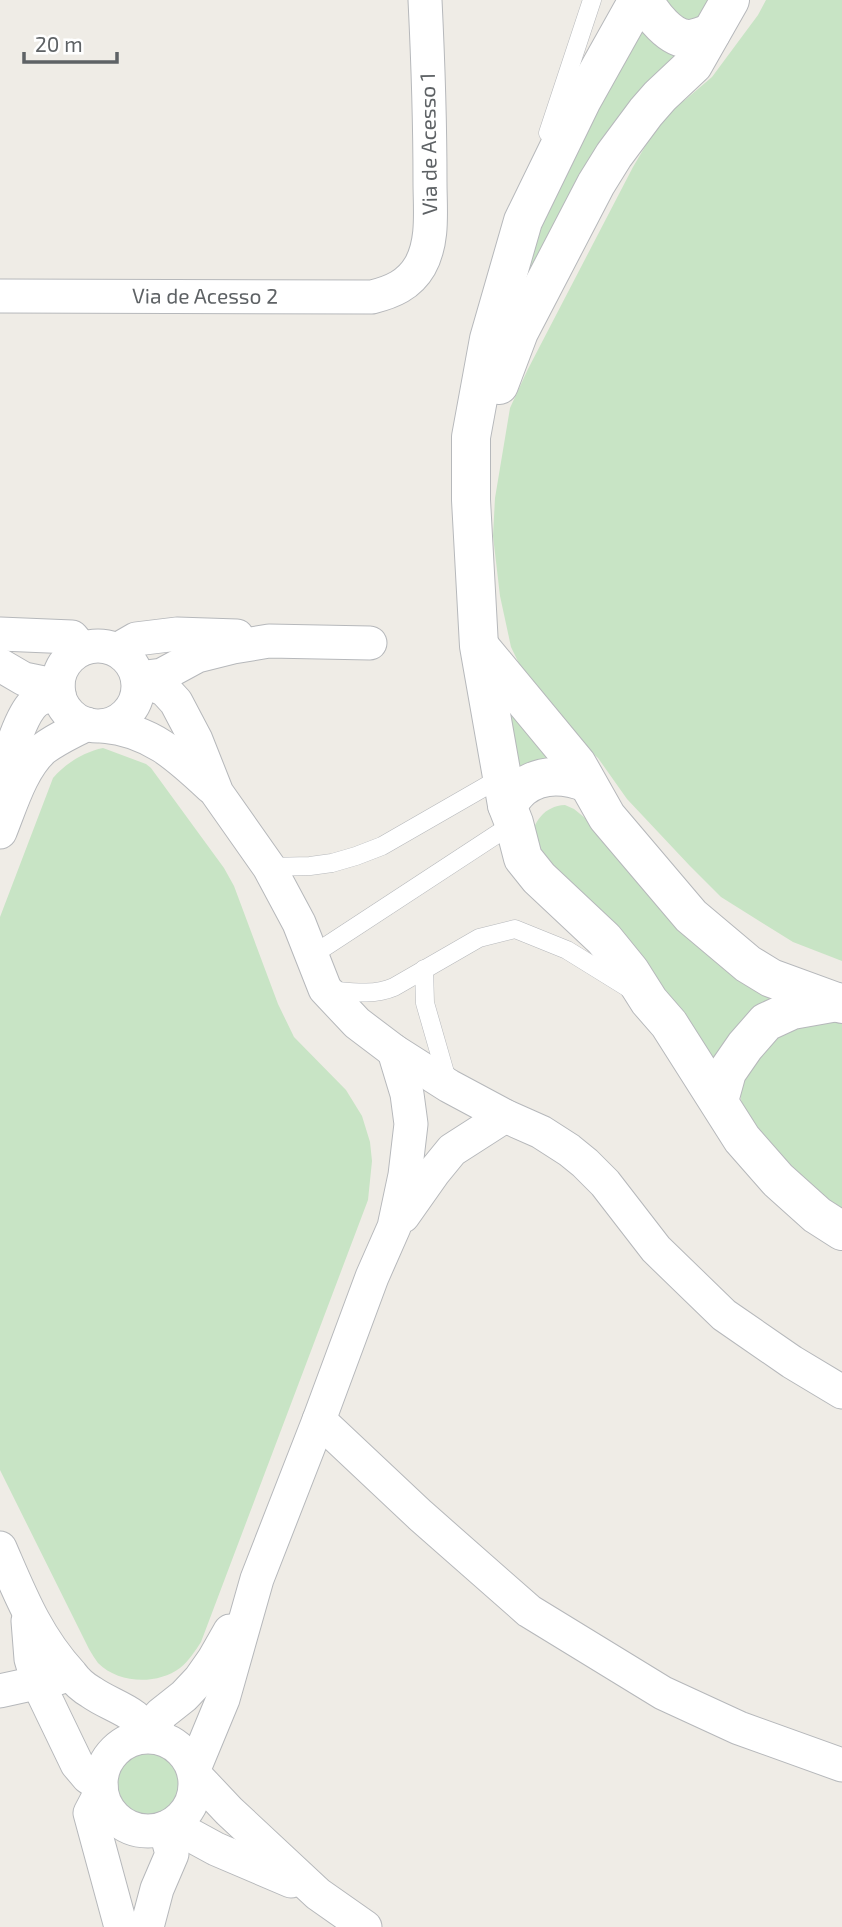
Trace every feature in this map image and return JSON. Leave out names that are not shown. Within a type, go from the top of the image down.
[{"type":"street","name":"Via de Acesso 1","points":[[407,282],[419,267],[428,248],[430,116],[425,0]]},
{"type":"street","points":[[638,0],[582,100],[523,221],[489,339],[471,437],[471,500],[479,646],[508,802],[523,858],[538,878],[604,939],[630,971],[649,1001],[669,1024],[742,1139],[778,1180],[817,1215],[842,1231]]},
{"type":"street","points":[[644,0],[659,23],[672,33],[688,40],[710,33]]},
{"type":"street","points":[[471,500],[500,381],[519,332],[596,184],[614,155],[660,96],[693,65],[730,0]]},
{"type":"street","name":"Via de Acesso 2","points":[[0,296],[372,297],[407,282]]},
{"type":"street","points":[[0,634],[72,637],[82,649]]},
{"type":"street","points":[[117,650],[136,639],[177,634],[244,636],[269,641],[370,643]]},
{"type":"street","points":[[138,678],[162,675],[197,656],[269,641]]},
{"type":"street","points":[[1,827],[34,759],[47,747],[95,725],[116,722],[126,715],[134,704],[138,678],[127,657],[117,650],[93,646],[72,656],[60,675],[62,704],[69,713],[95,725],[122,728],[143,735],[176,755],[217,793],[269,867],[299,923],[325,989],[357,1023],[394,1051],[449,1086],[541,1132],[585,1163],[656,1249],[724,1315],[792,1362],[842,1392]]},
{"type":"street","points":[[479,646],[577,764],[607,817],[691,916],[727,948],[771,978],[839,1003]]},
{"type":"street","points":[[184,718],[194,688],[206,671],[233,647]]},
{"type":"street","points":[[0,665],[24,679],[59,690]]},
{"type":"street","points":[[138,678],[164,690],[176,702],[196,740],[217,793]]},
{"type":"street","points":[[0,786],[29,709],[34,702],[59,690]]},
{"type":"street","points":[[508,802],[522,788],[538,779],[573,777],[587,783]]},
{"type":"street","points":[[719,1101],[727,1072],[766,1022],[792,1010],[839,1003]]},
{"type":"street","points":[[194,1772],[223,1699],[257,1579],[372,1277],[394,1227],[405,1175],[411,1124],[407,1094],[394,1051]]},
{"type":"street","points":[[394,1227],[452,1150],[505,1116]]},
{"type":"street","points":[[319,1420],[420,1515],[530,1611],[663,1693],[738,1728],[842,1765]]},
{"type":"street","points":[[0,1548],[27,1612],[48,1646],[89,1692],[135,1716],[145,1724],[151,1736]]},
{"type":"street","points":[[151,1736],[160,1715],[193,1687],[214,1659],[257,1579]]},
{"type":"street","points":[[27,1612],[32,1658],[38,1683],[77,1764],[101,1789],[106,1805],[114,1816],[125,1825],[138,1830],[152,1831],[168,1826],[183,1816],[191,1804],[195,1789],[194,1772],[188,1757],[178,1747],[151,1736],[135,1738],[121,1745],[110,1756],[103,1771],[101,1789],[90,1813],[121,1927]]},
{"type":"street","points":[[0,1690],[72,1675]]},
{"type":"street","points":[[194,1772],[229,1811],[318,1894],[365,1927]]},
{"type":"street","points":[[168,1826],[318,1894]]},
{"type":"street","points":[[147,1927],[157,1889],[172,1854],[168,1826]]},
{"type":"lane","points":[[533,200],[544,145],[592,0]]},
{"type":"lane","points":[[269,867],[332,863],[508,802]]},
{"type":"lane","points":[[311,956],[508,802]]},
{"type":"lane","points":[[325,989],[362,994],[383,992],[479,938],[514,929],[577,956],[649,1001]]},
{"type":"lane","points":[[424,969],[425,1003],[449,1086]]},
{"type":"green space","points":[[655,0],[716,0],[699,17],[686,20]]},
{"type":"green space","points":[[766,0],[842,0],[842,961],[793,942],[721,897],[627,799],[598,758],[577,739],[526,678],[511,647],[500,596],[493,536],[495,498],[510,408],[528,369],[633,167],[666,111],[685,100],[712,77]]},
{"type":"green space","points":[[635,19],[680,59],[516,319],[540,209]]},
{"type":"green space","points":[[493,683],[566,761],[513,767]]},
{"type":"green space","points":[[103,748],[151,768],[224,868],[234,886],[278,1004],[294,1037],[346,1090],[362,1116],[370,1142],[372,1161],[368,1200],[201,1642],[189,1659],[171,1674],[138,1680],[107,1670],[89,1649],[0,1470],[0,917],[53,778],[76,759]]},
{"type":"green space","points":[[565,805],[595,826],[775,996],[716,1067],[530,842],[541,816],[551,808]]},
{"type":"green space","points":[[842,1018],[842,1219],[795,1180],[743,1110],[740,1094],[741,1078],[779,1032]]},
{"type":"green space","points":[[146,1749],[166,1755],[176,1765],[182,1785],[176,1805],[166,1815],[146,1821],[126,1815],[116,1805],[110,1785],[116,1765],[126,1755]]}]
